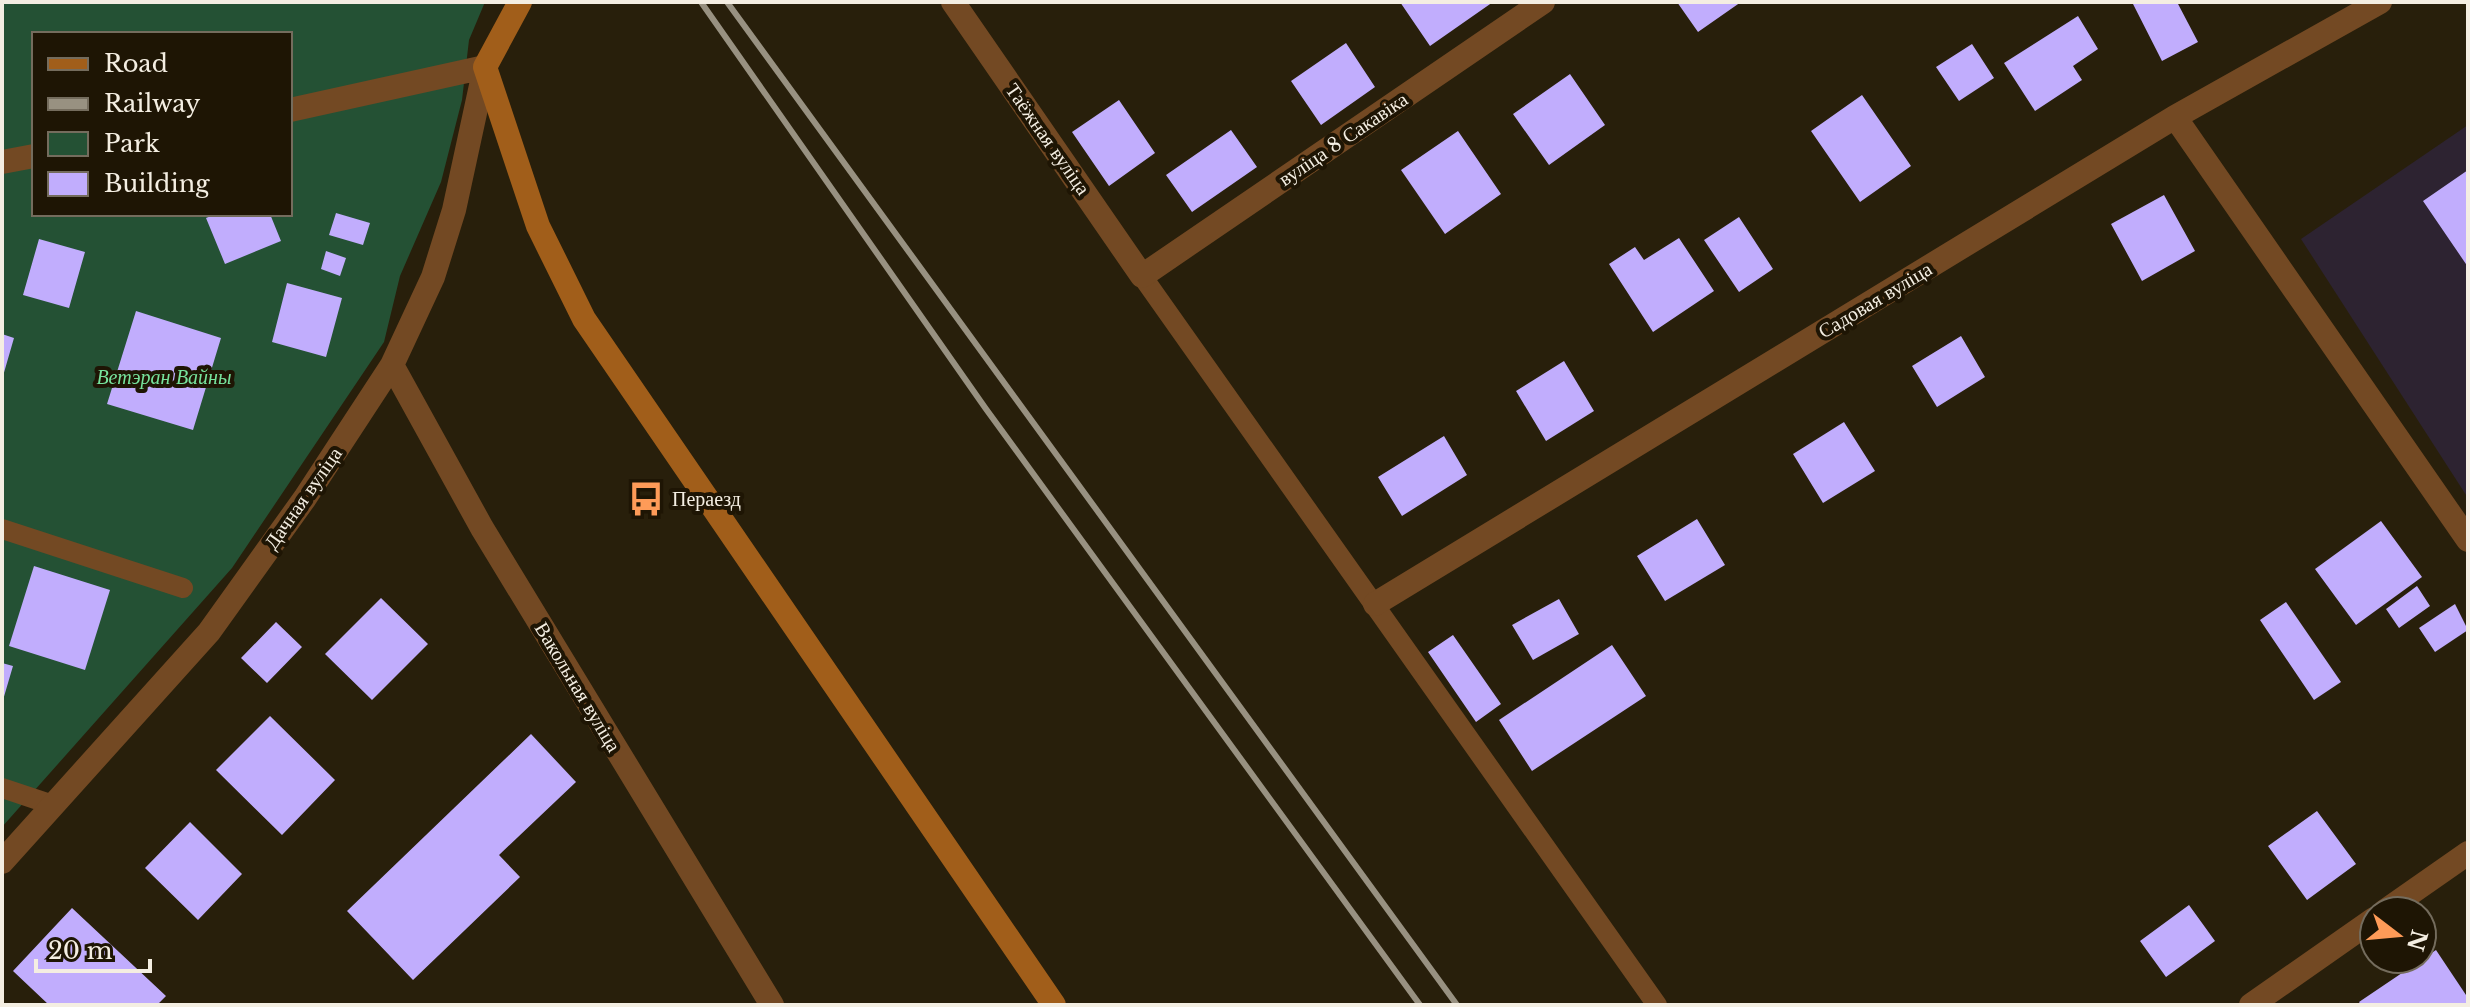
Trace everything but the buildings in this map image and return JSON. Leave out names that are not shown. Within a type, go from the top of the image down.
[{"type":"main road","points":[[520,2],[485,67],[538,226],[584,319],[1054,1005]]},
{"type":"street","name":"Таёжная вуліца","points":[[953,2],[1142,276]]},
{"type":"street","name":"вуліца 8 Сакавіка","points":[[1142,276],[1543,2]]},
{"type":"street","name":"Садовая вуліца","points":[[1375,604],[2175,117],[2380,2]]},
{"type":"street","points":[[292,110],[485,67]]},
{"type":"street","name":"Дачная вуліца","points":[[2,862],[209,632],[305,498],[392,365],[433,277],[454,210],[485,67]]},
{"type":"street","points":[[2175,117],[2468,540]]},
{"type":"street","points":[[2,162],[32,156]]},
{"type":"street","name":"Вакольная вуліца","points":[[392,365],[482,528],[772,1005]]},
{"type":"street","points":[[2408,895],[2468,853]]},
{"type":"street","points":[[2251,1005],[2358,930]]},
{"type":"lane","points":[[1142,276],[1657,1005]]},
{"type":"lane","points":[[2,529],[183,588]]},
{"type":"lane","points":[[2,788],[53,805]]},
{"type":"shaded area","points":[[2468,125],[2468,498],[2301,239]]},
{"type":"green space","name":"Ветэран Вайны","points":[[2,2],[485,2],[469,40],[462,100],[441,182],[400,276],[384,342],[232,568],[2,827]]},
{"type":"railway","points":[[701,2],[986,409],[1420,1005]]},
{"type":"railway","points":[[727,2],[1457,1005]]},
{"type":"place","name":"Пераезд","points":[[646,499]]}]
